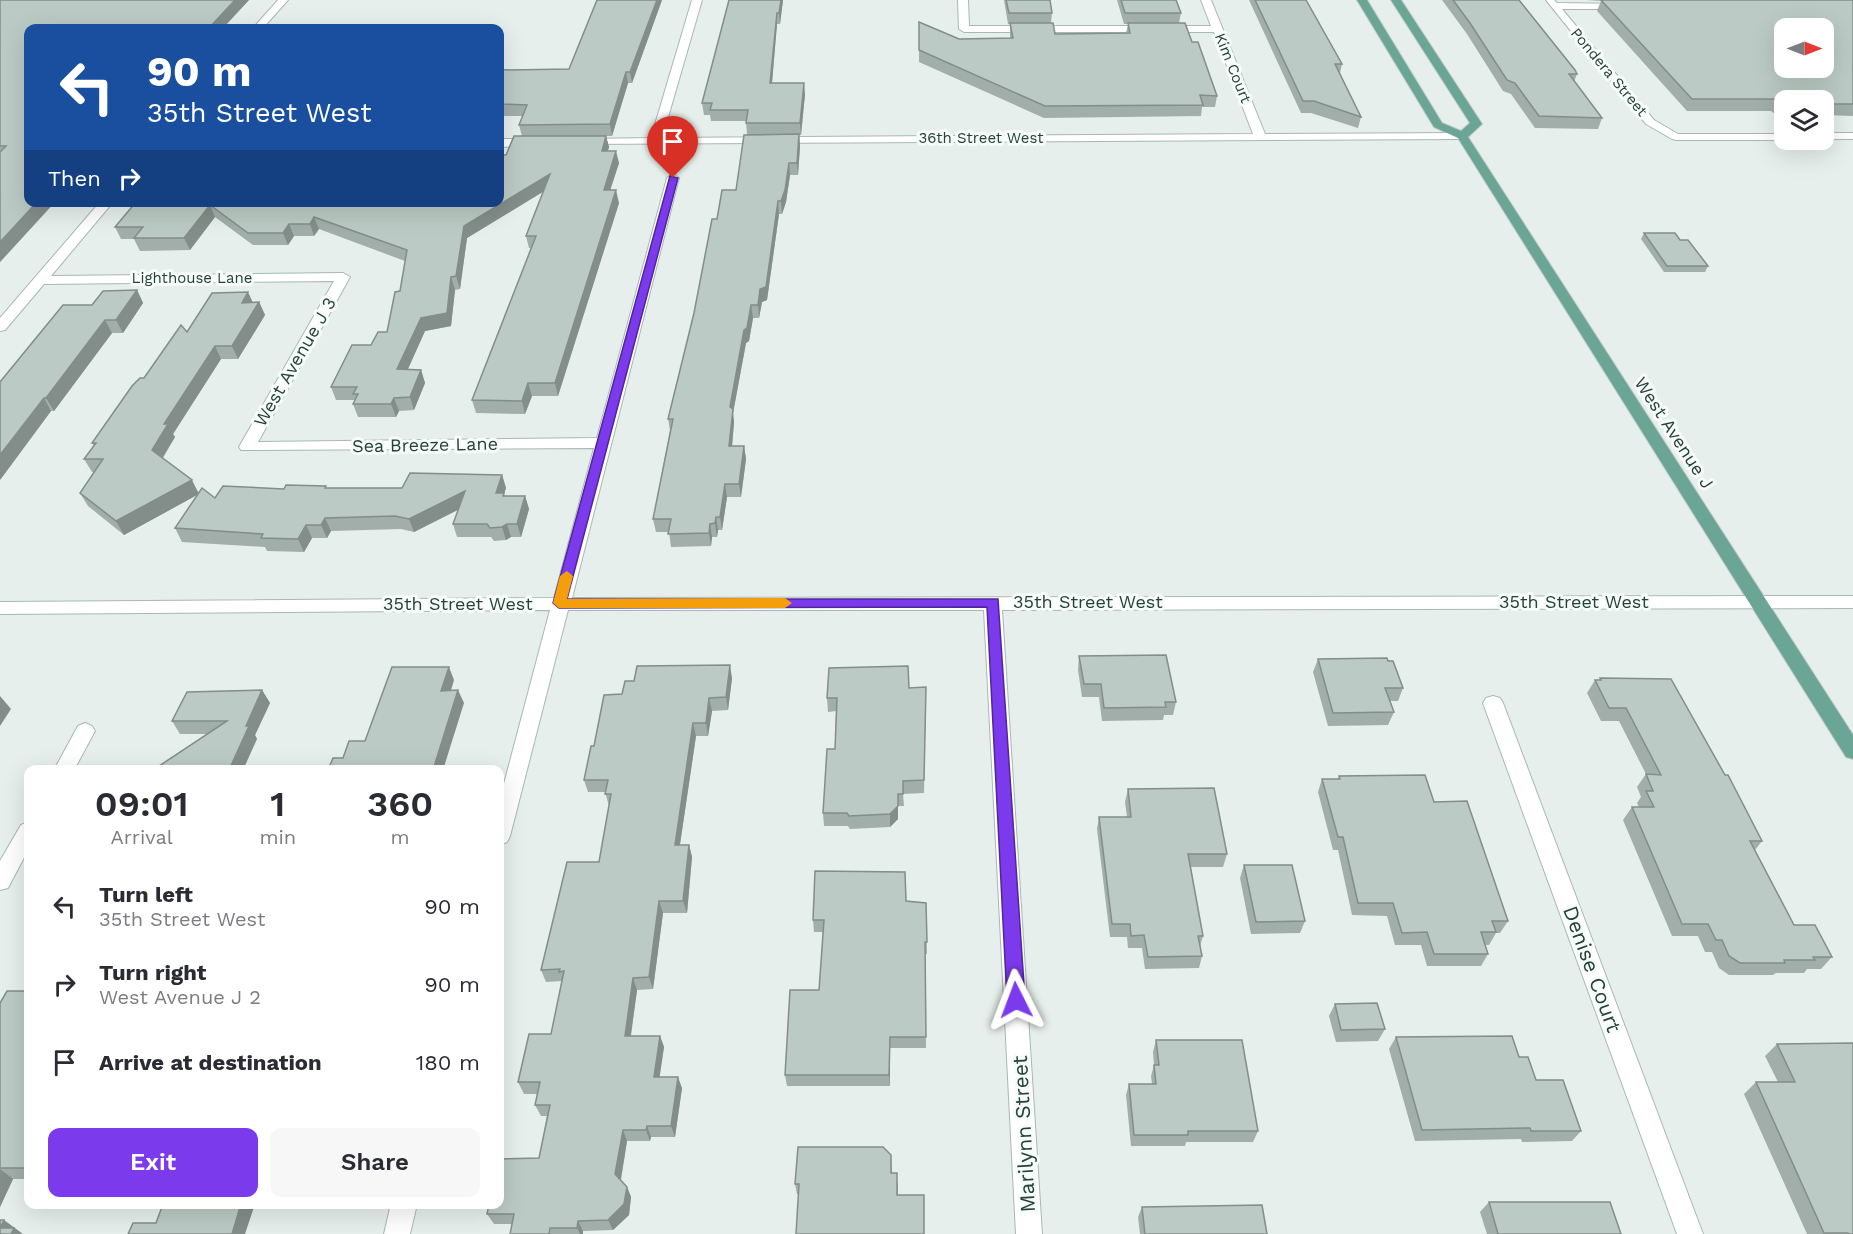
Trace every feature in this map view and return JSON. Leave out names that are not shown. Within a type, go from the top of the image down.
[{"type":"main road","name":"West Avenue J","points":[[1362,0],[1438,125],[1462,136],[1853,751]]},
{"type":"main road","points":[[1396,0],[1476,124],[1462,136]]},
{"type":"street","points":[[262,24],[283,0]]},
{"type":"street","points":[[656,141],[697,0]]},
{"type":"street","points":[[963,0],[964,29],[1217,29]]},
{"type":"street","name":"Kim Court","points":[[1206,0],[1260,136]]},
{"type":"street","points":[[1551,3],[1636,6]]},
{"type":"street","name":"Pondera Street","points":[[1551,3],[1650,122],[1676,137],[1774,136]]},
{"type":"street","name":"36th Street West","points":[[578,142],[1462,136]]},
{"type":"street","points":[[1834,136],[1853,136]]},
{"type":"street","points":[[504,143],[544,142]]},
{"type":"street","points":[[504,820],[559,603],[673,178]]},
{"type":"street","points":[[0,327],[103,207]]},
{"type":"street","name":"Lighthouse Lane","points":[[41,280],[343,277]]},
{"type":"street","name":"West Avenue J 3","points":[[247,447],[343,277]]},
{"type":"street","name":"Sea Breeze Lane","points":[[247,447],[603,443]]},
{"type":"street","name":"Marilynn Street","points":[[993,602],[1029,1234]]},
{"type":"street","name":"35th Street West","points":[[0,608],[559,603],[1853,602]]},
{"type":"street","name":"Denise Court","points":[[1493,703],[1690,1234]]},
{"type":"street","points":[[67,765],[85,732]]},
{"type":"street","points":[[0,881],[24,838]]},
{"type":"street","points":[[397,1234],[403,1209]]},
{"type":"building","points":[[0,0],[235,0],[213,24],[24,24],[24,207],[32,207],[0,242],[0,152],[6,146],[0,146]]},
{"type":"building","points":[[597,0],[657,0],[630,72],[626,72],[610,124],[519,125],[527,105],[504,104],[504,70],[569,69]]},
{"type":"building","points":[[729,0],[781,0],[779,13],[777,13],[770,83],[804,83],[800,123],[746,123],[748,110],[710,110],[712,103],[702,103]]},
{"type":"building","points":[[1006,0],[1050,0],[1052,13],[1009,13]]},
{"type":"building","points":[[1121,0],[1176,0],[1181,13],[1125,13]]},
{"type":"building","points":[[1255,0],[1306,0],[1342,64],[1335,64],[1361,117],[1314,101],[1303,101]]},
{"type":"building","points":[[1453,0],[1519,0],[1575,70],[1577,74],[1569,74],[1602,118],[1539,116],[1515,83],[1507,80]]},
{"type":"building","points":[[1601,0],[1853,0],[1853,104],[1834,104],[1834,90],[1774,90],[1774,99],[1692,99]]},
{"type":"building","points":[[919,22],[959,39],[1013,38],[1010,23],[1053,23],[1055,34],[1130,33],[1128,23],[1185,23],[1192,42],[1198,42],[1217,96],[1200,95],[1203,105],[1045,106],[919,50]]},
{"type":"building","points":[[799,134],[797,163],[789,163],[785,190],[781,201],[778,201],[766,287],[760,289],[758,305],[751,305],[747,328],[744,330],[730,407],[733,409],[729,446],[744,446],[739,484],[725,484],[720,517],[716,517],[715,523],[710,524],[709,533],[668,534],[671,519],[653,519],[673,419],[668,419],[694,313],[712,219],[717,219],[722,190],[736,190],[744,135]]},
{"type":"building","points":[[514,136],[606,136],[602,151],[616,151],[604,190],[616,190],[555,383],[528,383],[522,401],[472,400],[536,236],[526,236],[550,174],[504,202],[504,155]]},
{"type":"building","points":[[132,207],[208,207],[184,238],[134,238],[143,227],[115,227]]},
{"type":"building","points":[[213,207],[495,207],[464,226],[456,276],[451,277],[447,313],[421,318],[397,369],[421,370],[410,397],[394,398],[391,404],[353,404],[358,394],[353,394],[357,387],[331,387],[352,345],[371,345],[378,332],[387,332],[395,292],[400,291],[407,250],[314,217],[310,224],[289,224],[283,233],[248,233]]},
{"type":"building","points":[[1644,233],[1675,233],[1680,240],[1688,240],[1708,266],[1667,266]]},
{"type":"building","points":[[137,290],[116,320],[105,320],[0,455],[0,382],[63,305],[92,305],[103,291]]},
{"type":"building","points":[[248,292],[242,303],[259,302],[232,346],[215,346],[164,424],[168,424],[152,450],[192,480],[116,521],[80,493],[103,459],[84,459],[96,443],[92,443],[132,386],[140,378],[144,378],[181,325],[187,332],[212,293]]},
{"type":"building","points":[[410,473],[502,475],[496,493],[504,493],[503,496],[525,496],[517,524],[490,528],[487,524],[453,524],[465,491],[409,519],[395,516],[325,518],[321,525],[306,525],[298,539],[261,538],[263,534],[175,528],[202,488],[215,498],[223,486],[284,489],[286,485],[326,486],[325,488],[402,488]]},
{"type":"building","points":[[1166,655],[1176,702],[1165,702],[1166,707],[1104,708],[1101,684],[1084,684],[1079,656]]},
{"type":"building","points":[[1387,658],[1388,661],[1393,661],[1403,688],[1385,688],[1394,712],[1333,713],[1318,659]]},
{"type":"building","points":[[730,665],[726,697],[709,698],[706,723],[693,723],[675,845],[689,845],[683,901],[659,901],[649,977],[633,978],[625,1036],[660,1036],[654,1077],[678,1077],[671,1126],[647,1126],[646,1130],[623,1130],[615,1174],[627,1187],[624,1204],[608,1220],[578,1221],[577,1228],[550,1228],[549,1234],[510,1234],[514,1214],[487,1214],[488,1209],[504,1209],[504,1159],[539,1158],[550,1105],[535,1105],[540,1082],[518,1082],[529,1034],[551,1034],[564,971],[559,972],[560,969],[541,970],[567,862],[599,862],[611,794],[605,794],[608,780],[584,780],[591,746],[594,746],[604,695],[622,694],[625,681],[634,681],[637,666]]},
{"type":"building","points":[[908,666],[909,688],[926,687],[924,780],[903,781],[903,794],[898,794],[898,806],[890,814],[849,816],[847,813],[823,813],[827,749],[835,749],[837,698],[827,698],[829,668]]},
{"type":"building","points":[[392,667],[449,667],[441,691],[458,690],[435,765],[330,765],[333,758],[343,758],[349,741],[365,741]]},
{"type":"building","points":[[1600,678],[1671,679],[1725,775],[1728,775],[1762,841],[1750,841],[1794,925],[1815,925],[1832,957],[1813,957],[1815,960],[1784,960],[1785,963],[1740,963],[1729,956],[1722,940],[1716,940],[1708,924],[1682,924],[1632,807],[1654,807],[1646,791],[1653,791],[1646,774],[1661,775],[1626,708],[1609,708],[1595,680],[1601,680]]},
{"type":"building","points":[[262,690],[231,765],[161,765],[227,721],[172,721],[187,692]]},
{"type":"building","points":[[1425,775],[1434,802],[1467,801],[1508,921],[1492,921],[1496,932],[1481,932],[1488,954],[1434,954],[1427,932],[1402,933],[1393,903],[1358,903],[1343,837],[1338,837],[1322,779],[1340,779],[1339,776]]},
{"type":"building","points":[[1214,788],[1227,854],[1188,854],[1203,936],[1198,936],[1202,956],[1148,957],[1144,935],[1131,936],[1130,924],[1112,924],[1099,817],[1131,817],[1128,789]]},
{"type":"building","points":[[1244,865],[1292,865],[1305,921],[1256,922]]},
{"type":"building","points":[[815,871],[905,872],[906,901],[926,903],[926,1037],[890,1037],[889,1075],[785,1075],[790,990],[819,990],[824,920],[813,920]]},
{"type":"building","points":[[7,991],[24,991],[24,1168],[0,1168],[0,1003]]},
{"type":"building","points":[[1377,1003],[1385,1029],[1341,1030],[1335,1004]]},
{"type":"building","points":[[1512,1036],[1519,1057],[1528,1057],[1536,1080],[1563,1080],[1581,1131],[1531,1131],[1530,1128],[1422,1130],[1396,1037]]},
{"type":"building","points":[[1156,1040],[1242,1040],[1258,1131],[1188,1131],[1188,1135],[1134,1135],[1129,1084],[1156,1084],[1154,1065],[1159,1065]]},
{"type":"building","points":[[1853,1043],[1853,1234],[1824,1233],[1756,1082],[1795,1082],[1777,1044]]},
{"type":"building","points":[[798,1147],[883,1147],[891,1155],[891,1173],[897,1173],[897,1195],[924,1195],[924,1234],[796,1234],[799,1184],[795,1184]]},
{"type":"building","points":[[1489,1202],[1610,1202],[1621,1234],[1498,1234]]},
{"type":"building","points":[[1262,1205],[1267,1234],[1145,1234],[1142,1207]]},
{"type":"building","points":[[161,1209],[240,1209],[232,1234],[128,1234],[133,1223],[156,1223]]},
{"type":"building","points":[[0,1228],[14,1228],[11,1234],[0,1234]]},
{"type":"slow traffic","points":[[567,576],[559,603],[785,603]]},
{"type":"route","points":[[673,178],[559,603],[993,602],[1016,1000]]}]
